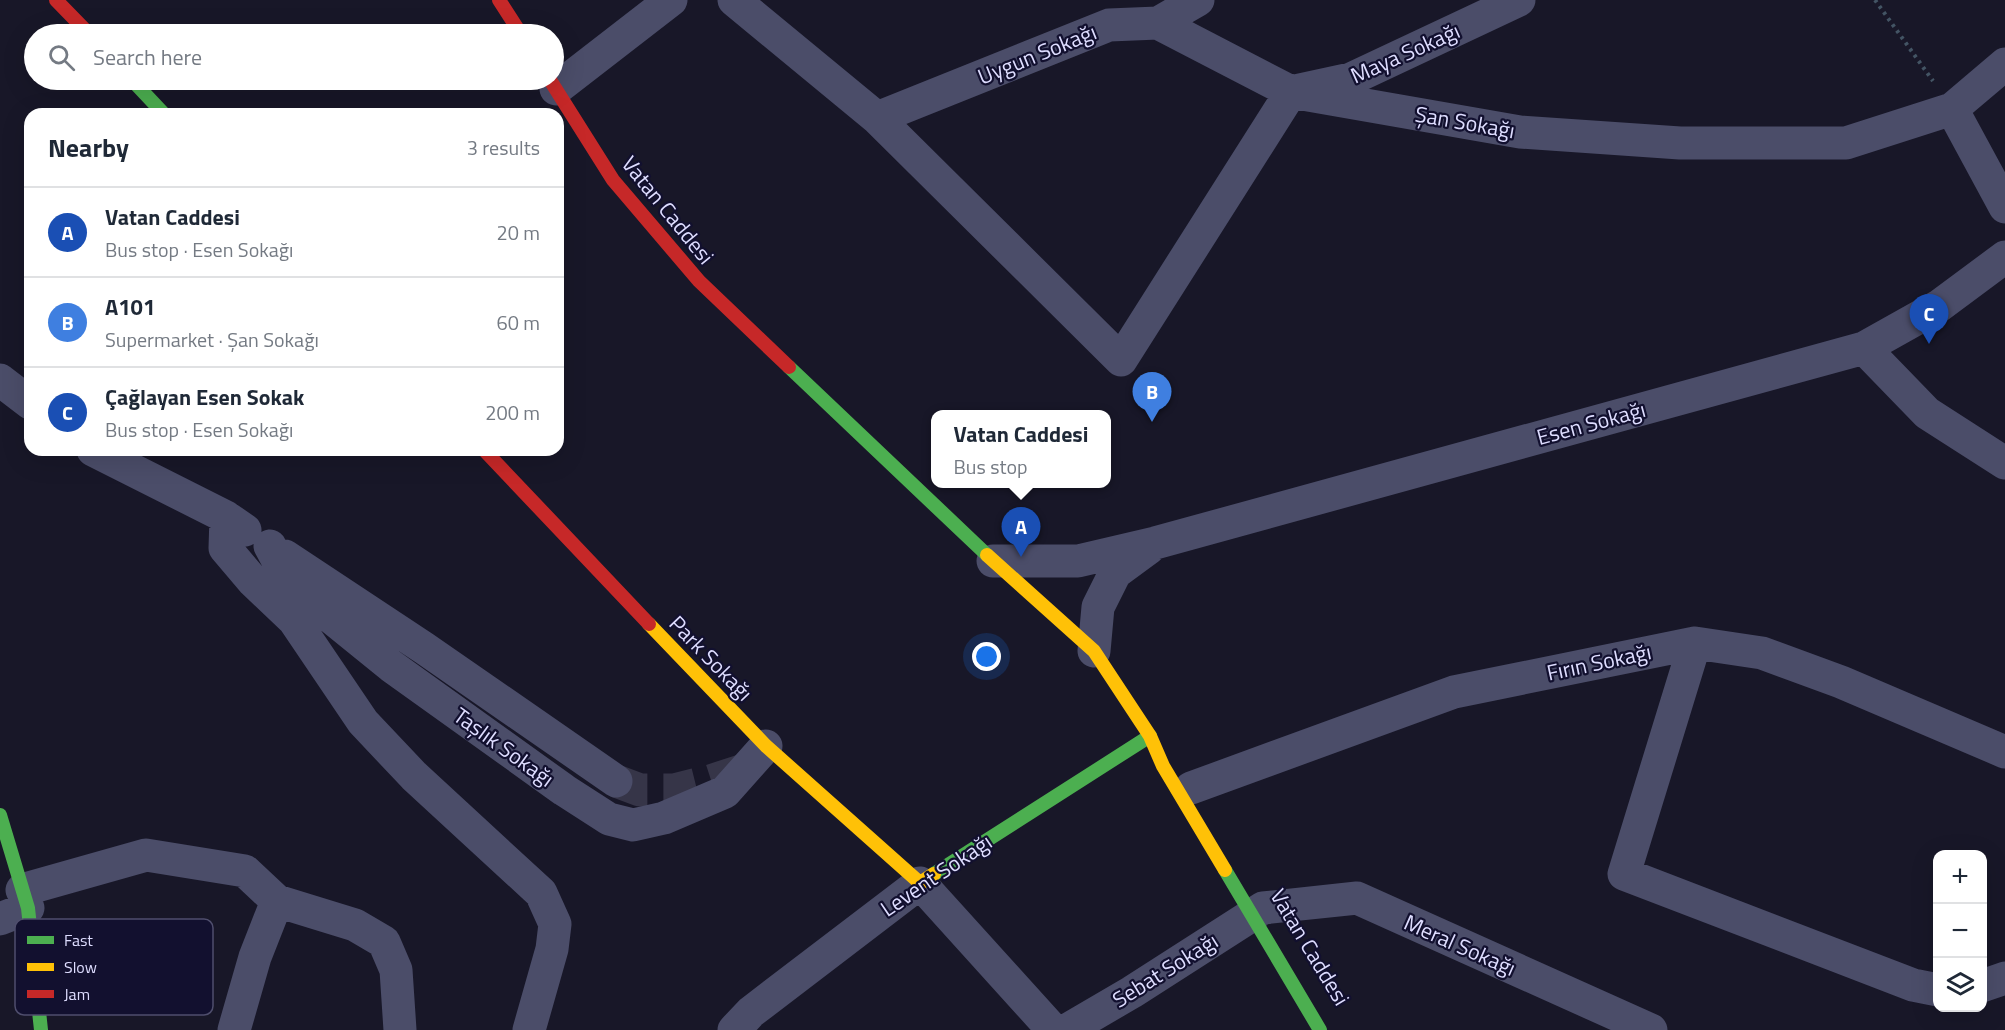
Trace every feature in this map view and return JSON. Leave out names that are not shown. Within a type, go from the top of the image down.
[{"type":"street","points":[[56,0],[79,24]]},
{"type":"street","points":[[499,0],[515,24]]},
{"type":"street","points":[[564,76],[671,0]]},
{"type":"street","points":[[734,0],[877,118],[1121,360],[1291,92],[1158,23]]},
{"type":"street","name":"Uygun Sokağı","points":[[877,118],[1109,25],[1158,23],[1198,0]]},
{"type":"street","name":"Maya Sokağı","points":[[1291,92],[1351,79],[1520,0]]},
{"type":"street","points":[[2005,63],[1952,109],[2005,207]]},
{"type":"street","points":[[141,90],[158,108]]},
{"type":"street","name":"Vatan Caddesi","points":[[557,90],[613,180],[699,282],[993,561],[1094,651],[1150,736],[1162,766],[1336,1030]]},
{"type":"street","name":"Şan Sokağı","points":[[1291,92],[1520,132],[1680,143],[1846,143],[1952,109]]},
{"type":"street","name":"Esen Sokağı","points":[[993,561],[1078,561],[1155,543],[1864,348],[1939,306],[2005,257]]},
{"type":"street","points":[[1864,348],[1927,413],[2005,463]]},
{"type":"street","points":[[0,380],[24,398]]},
{"type":"street","name":"Taşlık Sokağı","points":[[105,456],[226,517],[424,648],[616,781]]},
{"type":"street","name":"Park Sokağı","points":[[490,456],[766,746],[920,883]]},
{"type":"street","points":[[226,517],[225,548],[253,581],[294,620],[363,722],[422,783],[541,893],[555,924],[552,949],[529,1030]]},
{"type":"street","name":"Esen Sokağı","points":[[1094,651],[1098,607],[1115,573],[1155,543]]},
{"type":"street","name":"Taşlık Sokağı","points":[[270,546],[291,585],[381,659],[564,790],[609,819],[633,825],[644,823],[664,818],[725,792],[766,746]]},
{"type":"street","points":[[1695,643],[1624,874],[1913,985],[1933,989]]},
{"type":"street","name":"Fırın Sokağı","points":[[1191,788],[1454,692],[1695,643],[1762,653],[1841,682],[2005,752]]},
{"type":"street","name":"Vatan Caddesi","points":[[1150,736],[1174,760],[1191,788],[1320,1030]]},
{"type":"street","name":"Levent Sokağı","points":[[734,1030],[751,1012],[920,883],[1150,736]]},
{"type":"street","points":[[0,815],[17,906],[146,855],[244,871],[277,901],[355,925],[384,942],[396,970],[400,1030]]},
{"type":"street","points":[[920,883],[1053,1030]]},
{"type":"street","name":"Meral Sokağı","points":[[1257,911],[1357,898],[1651,1030]]},
{"type":"street","points":[[234,1030],[255,957],[277,901]]},
{"type":"street","name":"Sebat Sokağı","points":[[1067,1030],[1132,992],[1257,911]]},
{"type":"street","points":[[1987,985],[2005,978]]},
{"type":"street","points":[[38,1015],[41,1030]]},
{"type":"path","points":[[1875,0],[1952,109]]},
{"type":"tunnel","points":[[616,781],[640,790],[674,790],[747,769]]},
{"type":"traffic: fast","points":[[141,90],[158,108]]},
{"type":"traffic: fast","points":[[789,367],[987,555]]},
{"type":"traffic: fast","points":[[934,874],[1150,736]]},
{"type":"traffic: fast","points":[[0,815],[28,908],[29,919]]},
{"type":"traffic: fast","points":[[1225,870],[1320,1030]]},
{"type":"traffic: fast","points":[[39,1015],[41,1030]]},
{"type":"traffic: slow","points":[[987,555],[1094,651],[1150,736],[1163,766],[1225,870]]},
{"type":"traffic: slow","points":[[649,624],[766,746],[920,883],[934,874]]},
{"type":"traffic: jam","points":[[56,0],[79,24]]},
{"type":"traffic: jam","points":[[499,0],[515,24]]},
{"type":"traffic: jam","points":[[556,90],[613,180],[699,281],[789,367]]},
{"type":"traffic: jam","points":[[490,456],[649,624]]},
{"type":"place","name":"Çağlayan Esen Sokak","points":[[1929,344]]},
{"type":"place","name":"A101","points":[[1152,422]]},
{"type":"place","name":"Vatan Caddesi","points":[[1021,557]]}]
